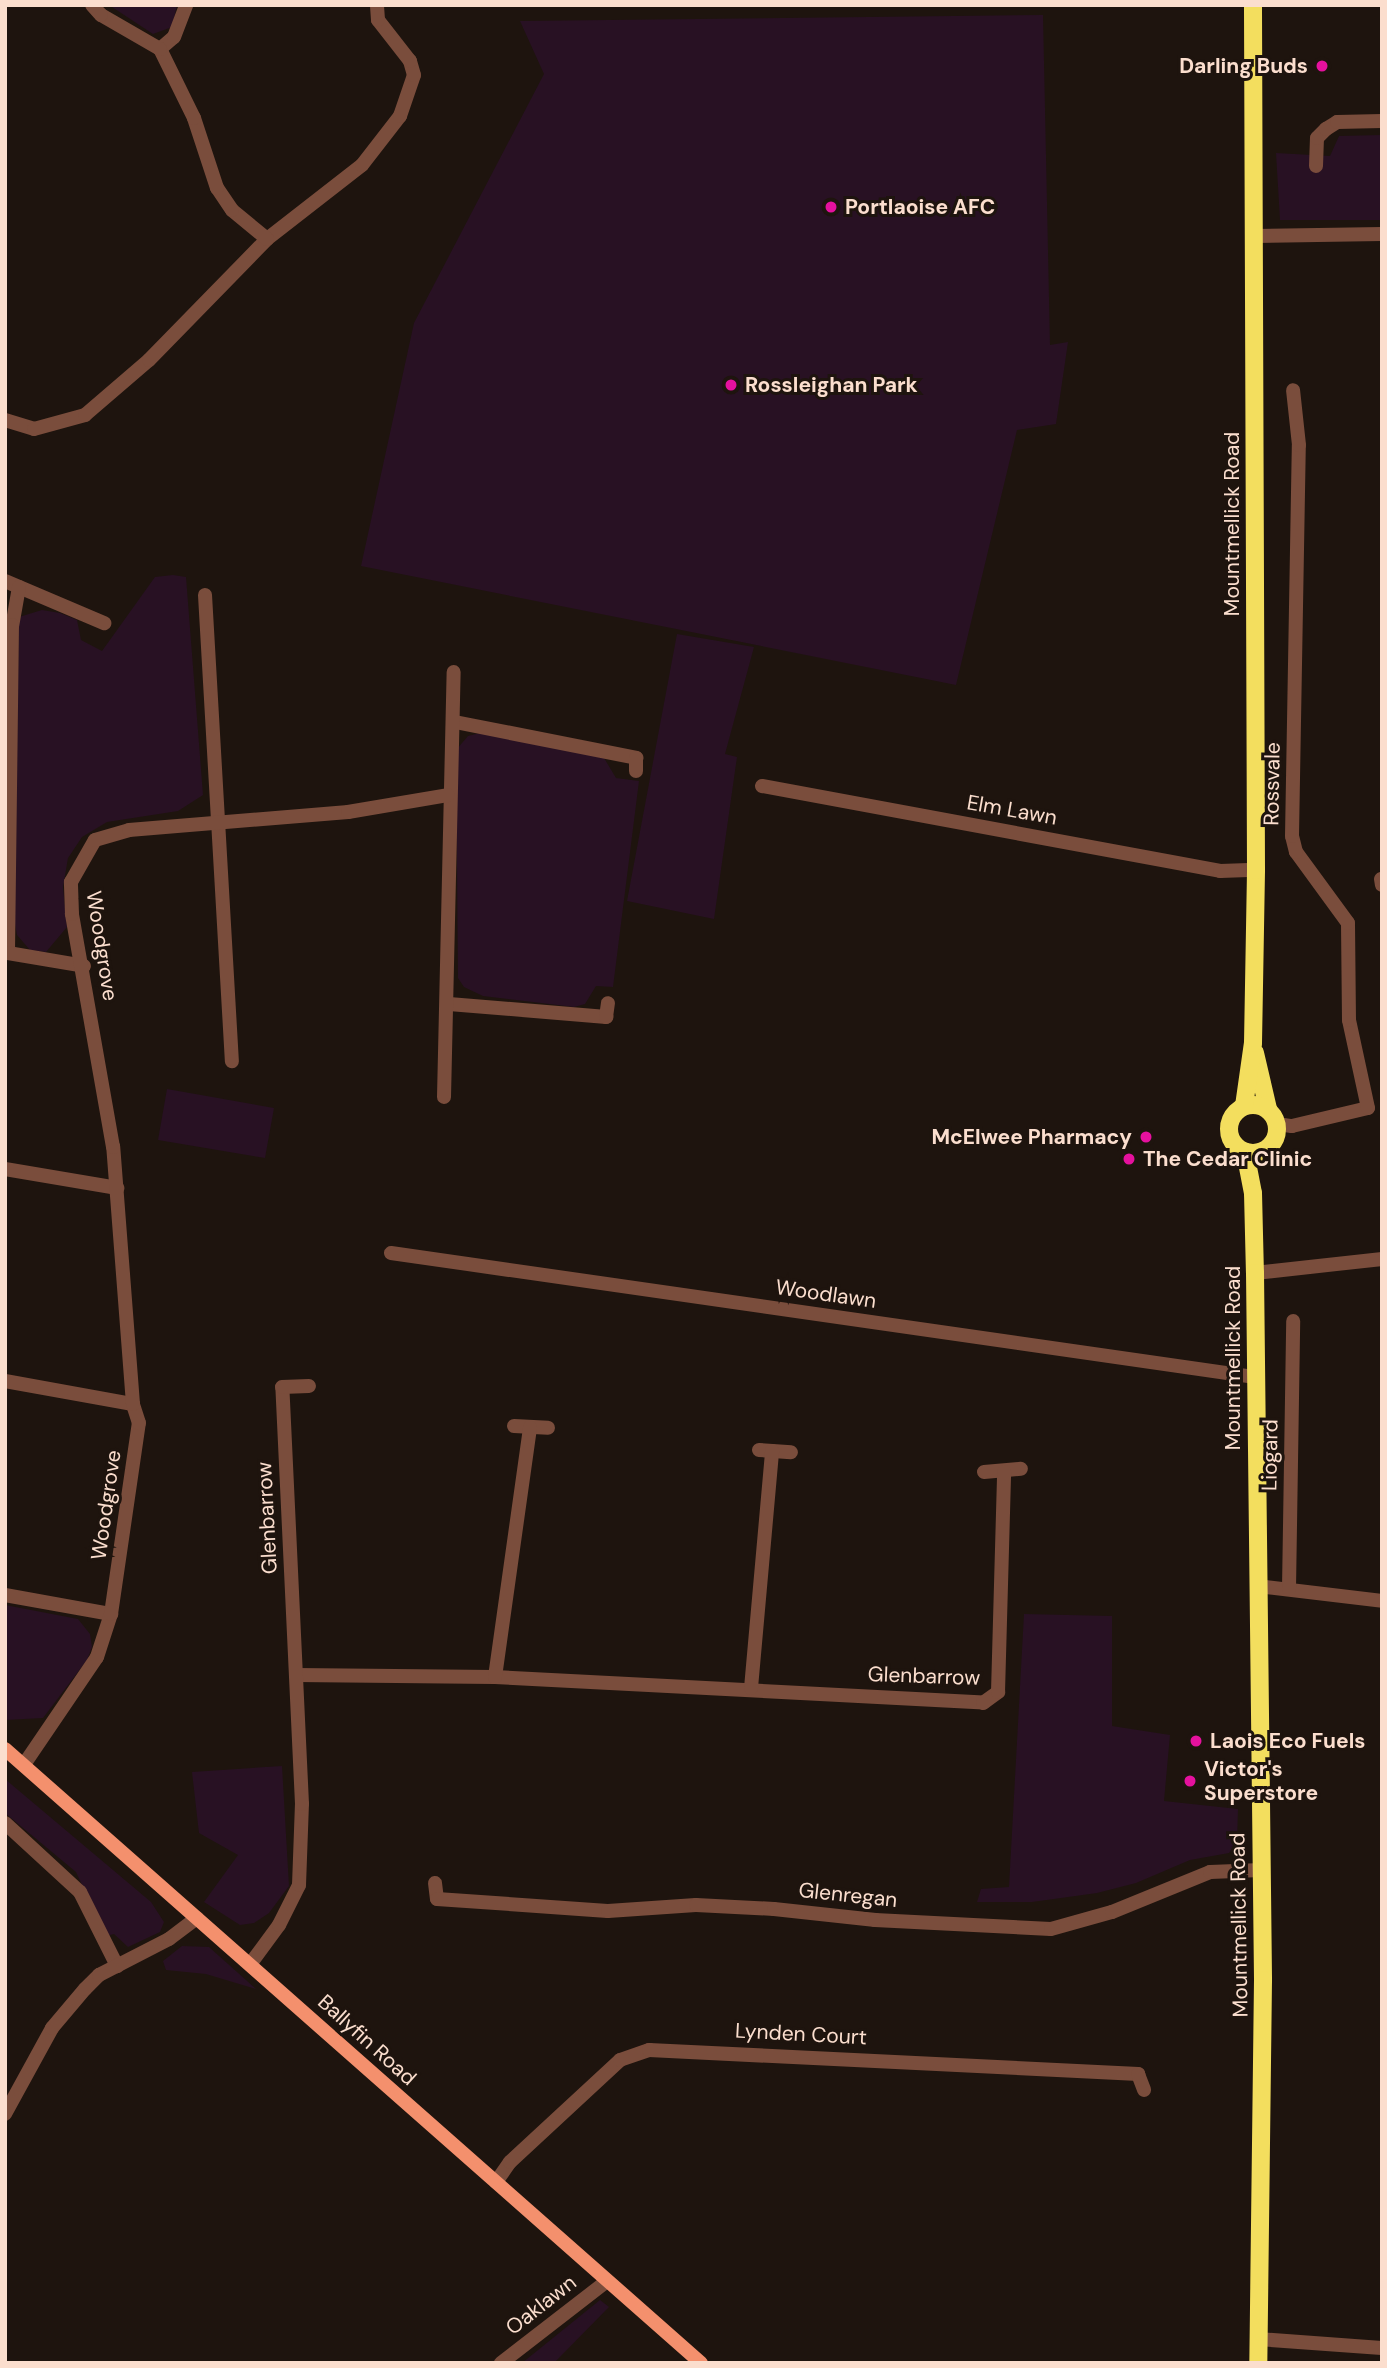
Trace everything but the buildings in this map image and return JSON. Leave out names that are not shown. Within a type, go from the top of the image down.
[{"type":"main road","name":"Mountmellick Road","points":[[1244,1106],[1252,1043],[1256,870],[1253,5]]},
{"type":"main road","name":"Mountmellick Road","points":[[1252,1043],[1273,1117]]},
{"type":"main road","points":[[1244,1106],[1273,1117],[1275,1141],[1266,1149],[1245,1152],[1232,1141],[1228,1125],[1244,1106]]},
{"type":"main road","name":"Mountmellick Road","points":[[1253,1193],[1266,1149]]},
{"type":"main road","name":"Mountmellick Road","points":[[1245,1152],[1253,1193],[1255,1273],[1261,1870],[1258,2363]]},
{"type":"street","points":[[92,5],[101,15],[160,49],[194,118],[217,188],[232,210],[267,239]]},
{"type":"street","points":[[160,49],[184,21],[186,5]]},
{"type":"street","points":[[5,420],[34,429],[85,415],[149,360],[267,239],[362,165],[400,116],[414,75],[410,61],[378,20],[377,5]]},
{"type":"street","points":[[1316,166],[1317,138],[1336,122],[1382,121]]},
{"type":"street","points":[[1255,236],[1382,234]]},
{"type":"street","name":"Rossvale","points":[[1273,1117],[1292,1126],[1375,1106],[1349,1020],[1348,923],[1296,852],[1292,836],[1299,445],[1293,390]]},
{"type":"street","points":[[84,965],[8,953],[12,584],[104,623]]},
{"type":"street","points":[[205,595],[232,1061]]},
{"type":"street","points":[[444,1097],[449,1004],[448,795],[455,722],[454,672]]},
{"type":"street","points":[[455,722],[636,758],[636,771]]},
{"type":"street","name":"Elm Lawn","points":[[762,786],[1220,871],[1256,870]]},
{"type":"street","name":"Woodgrove","points":[[25,1763],[97,1657],[111,1614],[139,1423],[133,1404],[117,1188],[84,965],[72,914],[71,882],[94,840],[129,830],[348,812],[448,795]]},
{"type":"street","points":[[449,1004],[606,1017],[608,1003]]},
{"type":"street","points":[[5,1169],[117,1188]]},
{"type":"street","name":"Woodlawn","points":[[391,1253],[1255,1377]]},
{"type":"street","points":[[1255,1273],[1382,1259]]},
{"type":"street","name":"Liogard","points":[[1289,1588],[1293,1321]]},
{"type":"street","points":[[5,1381],[133,1404]]},
{"type":"street","name":"Glenbarrow","points":[[251,1963],[279,1925],[299,1885],[296,1675],[282,1387],[309,1386]]},
{"type":"street","points":[[514,1426],[548,1428]]},
{"type":"street","points":[[495,1677],[530,1427]]},
{"type":"street","points":[[751,1688],[765,1451],[792,1452]]},
{"type":"street","points":[[984,1472],[1021,1469]]},
{"type":"street","name":"Glenbarrow","points":[[296,1675],[495,1677],[751,1688],[983,1703],[998,1692],[1004,1472]]},
{"type":"street","points":[[1257,1586],[1382,1601]]},
{"type":"street","points":[[5,1595],[111,1614]]},
{"type":"street","name":"Ballyfin Road","points":[[5,1749],[25,1763],[701,2363]]},
{"type":"street","points":[[5,1823],[80,1892],[117,1966]]},
{"type":"street","name":"Glenregan","points":[[435,1883],[437,1899],[608,1911],[696,1905],[774,1909],[875,1920],[1051,1929],[1112,1913],[1210,1872],[1261,1870]]},
{"type":"street","points":[[5,2114],[67,2007],[99,1975],[169,1939],[197,1918]]},
{"type":"street","name":"Lynden Court","points":[[496,2182],[510,2162],[620,2060],[649,2050],[1138,2074],[1144,2090]]},
{"type":"street","name":"Oaklawn","points":[[501,2363],[607,2281]]},
{"type":"street","points":[[1258,2339],[1382,2348]]},
{"type":"shaded area","points":[[109,5],[177,5],[172,27],[153,34]]},
{"type":"shaded area","name":"Rossleighan Park","points":[[1043,15],[1050,345],[1068,342],[1056,424],[1017,430],[956,685],[361,566],[414,323],[544,74],[520,21]]},
{"type":"shaded area","points":[[1382,135],[1382,220],[1280,220],[1276,153],[1330,156],[1339,136]]},
{"type":"shaded area","points":[[155,577],[186,577],[203,795],[178,811],[107,822],[82,837],[68,858],[63,887],[67,927],[46,952],[30,950],[17,935],[14,919],[19,617],[42,610],[60,613],[77,620],[81,640],[102,651]]},
{"type":"shaded area","points":[[677,634],[754,647],[725,754],[737,757],[714,919],[627,901]]},
{"type":"shaded area","points":[[480,733],[604,758],[616,778],[639,781],[613,987],[596,986],[585,1004],[574,1007],[483,996],[464,987],[458,978],[456,750],[468,736]]},
{"type":"shaded area","points":[[167,1089],[274,1108],[265,1158],[158,1140]]},
{"type":"shaded area","points":[[5,1605],[78,1619],[90,1634],[92,1647],[87,1660],[43,1718],[5,1720]]},
{"type":"shaded area","points":[[1024,1614],[1112,1616],[1112,1726],[1170,1735],[1164,1801],[1238,1809],[1237,1842],[1229,1853],[1190,1860],[1136,1883],[1097,1893],[1032,1902],[977,1902],[981,1889],[1009,1887]]},
{"type":"shaded area","points":[[282,1766],[289,1886],[269,1913],[254,1923],[240,1925],[204,1902],[238,1855],[199,1833],[192,1772]]},
{"type":"shaded area","points":[[5,1779],[151,1902],[164,1922],[160,1932],[128,1947],[114,1934],[106,1936],[76,1872],[5,1813]]},
{"type":"shaded area","points":[[182,1946],[209,1947],[256,1989],[206,1974],[166,1970],[163,1961]]},
{"type":"shaded area","points":[[600,2300],[609,2307],[554,2363],[522,2363]]},
{"type":"place","name":"Darling Buds","points":[[1322,66]]},
{"type":"place","name":"Portlaoise AFC","points":[[831,207]]},
{"type":"place","name":"Rossleighan Park","points":[[731,385]]},
{"type":"place","name":"McElwee Pharmacy","points":[[1146,1137]]},
{"type":"place","name":"The Cedar Clinic","points":[[1129,1159]]},
{"type":"place","name":"Laois Eco Fuels","points":[[1196,1741]]},
{"type":"place","name":"Victor's Superstore","points":[[1190,1781]]}]
